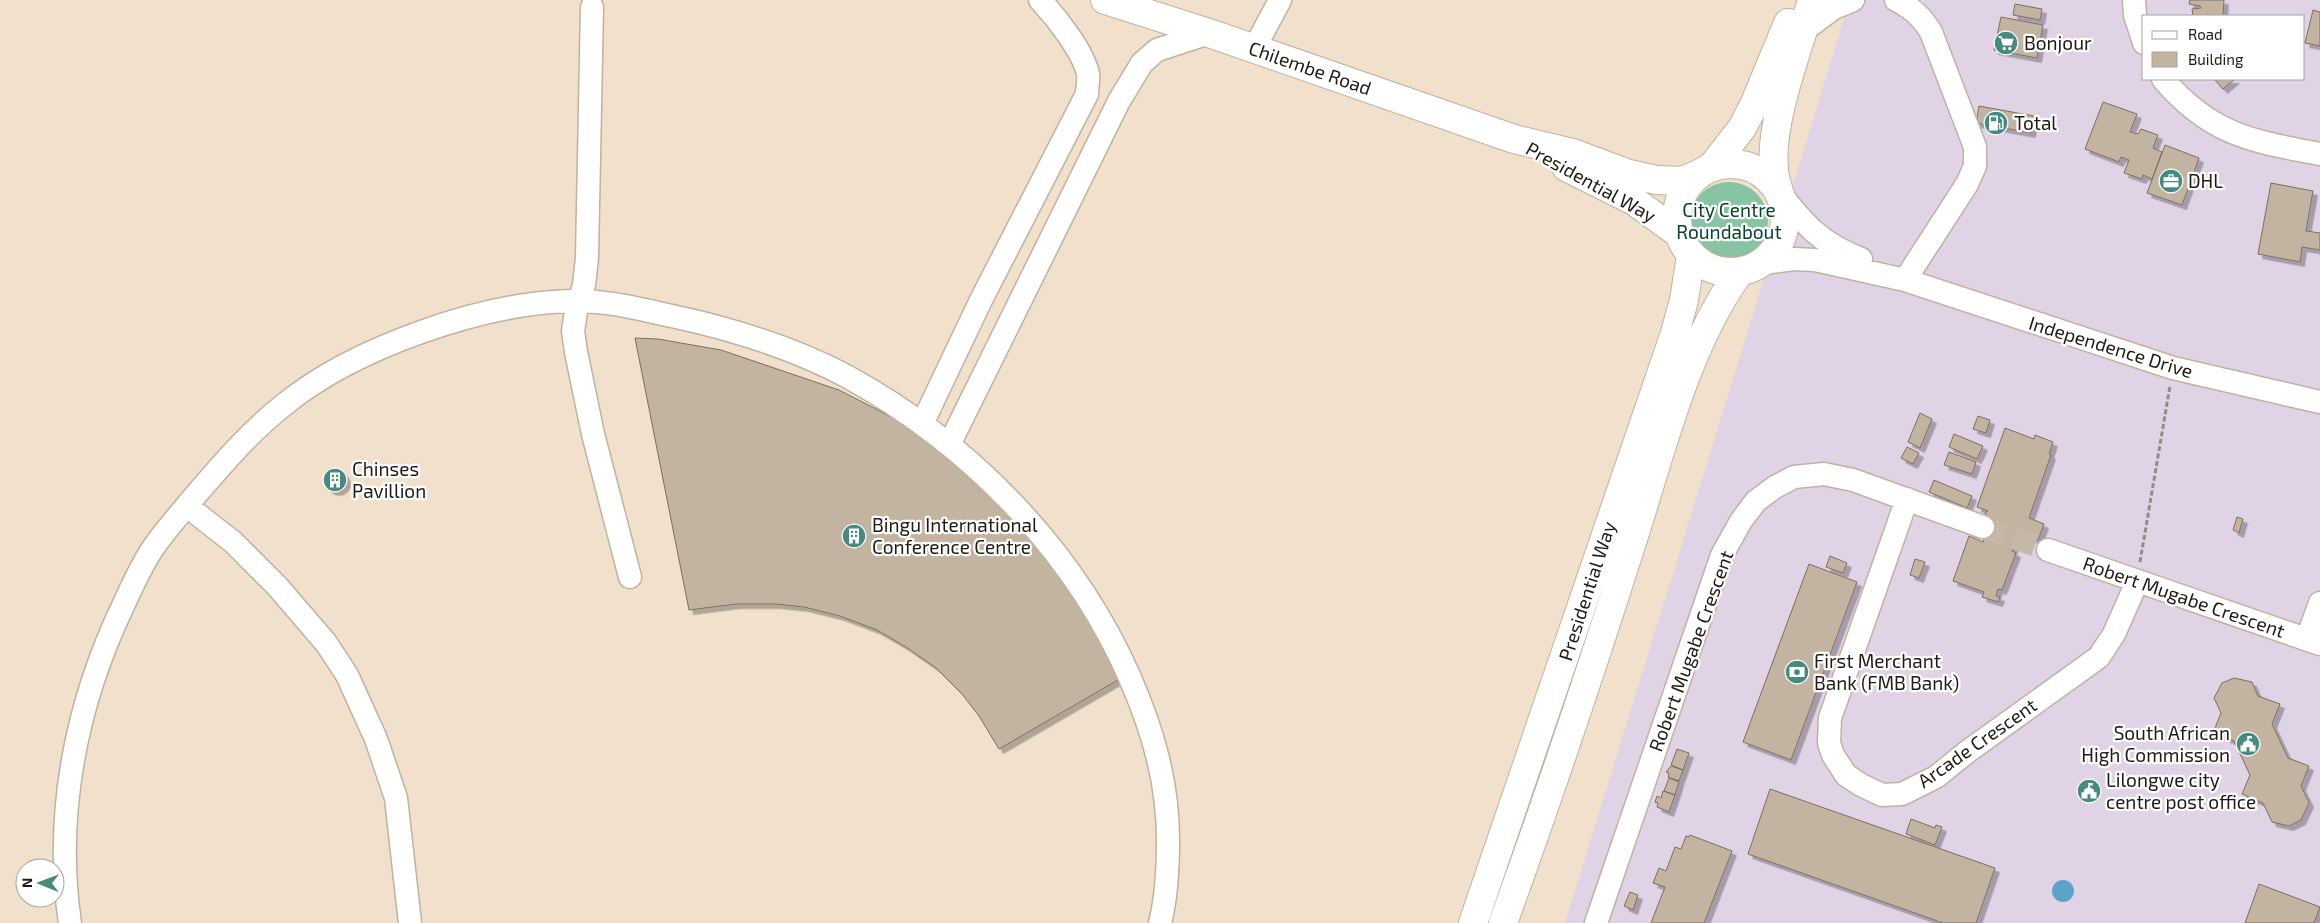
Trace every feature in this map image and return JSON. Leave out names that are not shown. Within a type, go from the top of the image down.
[{"type":"main road","points":[[1796,0],[1781,45],[1742,128],[1705,171],[1690,183],[1678,207],[1685,245],[1702,264],[1713,270],[1726,273],[1751,268],[1780,243],[1786,217],[1774,170],[1773,147],[1777,121],[1812,0]]},
{"type":"main road","name":"Chilembe Road","points":[[1120,2],[1514,139]]},
{"type":"main road","name":"Presidential Way","points":[[1514,139],[1573,153],[1629,174],[1657,180],[1682,181],[1705,171]]},
{"type":"main road","name":"Presidential Way","points":[[1473,923],[1675,333],[1684,300],[1685,245],[1634,201],[1514,139]]},
{"type":"main road","points":[[1705,171],[1723,164],[1749,166],[1771,181],[1779,192]]},
{"type":"main road","name":"Presidential Way","points":[[1503,923],[1563,755],[1680,394],[1712,314],[1751,268]]},
{"type":"street","points":[[922,424],[981,300],[1087,94],[1088,74],[1080,56],[1052,13],[1040,0]]},
{"type":"street","points":[[1254,49],[1280,0]]},
{"type":"street","points":[[1803,31],[1834,8],[1853,0]]},
{"type":"street","points":[[1896,0],[1911,8],[1923,19],[1931,32],[1976,147],[1974,166],[1966,184],[1905,280]]},
{"type":"street","points":[[2134,0],[2135,15],[2142,36]]},
{"type":"street","points":[[592,7],[589,218],[584,286],[576,312],[574,331],[576,352],[593,434],[630,577]]},
{"type":"street","points":[[949,445],[1119,101],[1142,63],[1157,50],[1209,33]]},
{"type":"street","points":[[2164,80],[2181,100],[2204,119],[2230,133],[2260,143],[2320,154]]},
{"type":"street","name":"Independence Drive","points":[[1779,192],[1802,221],[1830,245],[1905,280]]},
{"type":"street","name":"Independence Drive","points":[[1751,268],[1794,259],[1816,260],[1905,280],[2173,368],[2320,402]]},
{"type":"street","points":[[70,923],[65,891],[65,814],[70,772],[90,687],[117,617],[150,551],[226,458],[259,426],[320,378],[351,360],[436,328],[476,316],[550,302],[580,301],[637,309],[688,320],[786,349],[850,378],[922,424],[996,486],[1047,541],[1103,623],[1120,653],[1143,707],[1159,756],[1168,810],[1166,885],[1160,923]]},
{"type":"street","name":"Robert Mugabe Crescent","points":[[1596,923],[1722,555],[1741,521],[1756,501],[1775,487],[1794,477],[1824,474],[1843,478],[1983,527]]},
{"type":"street","name":"Arcade Crescent","points":[[1906,500],[1830,718],[1829,743],[1833,755],[1846,775],[1882,795],[1902,794],[1936,777],[1967,752],[2099,657],[2114,634],[2137,582]]},
{"type":"street","points":[[187,506],[233,542],[277,586],[326,642],[347,674],[366,714],[396,798],[410,923]]},
{"type":"street","name":"Robert Mugabe Crescent","points":[[2048,550],[2314,642]]},
{"type":"street","points":[[2314,642],[2320,603]]},
{"type":"path","points":[[2137,582],[2173,368]]},
{"type":"shaded area","points":[[1850,0],[2320,0],[2320,923],[1565,923]]},
{"type":"green space","name":"City Centre Roundabout","points":[[1729,182],[1744,185],[1757,193],[1765,206],[1768,221],[1765,236],[1757,249],[1744,257],[1729,260],[1714,257],[1701,249],[1693,236],[1690,221],[1693,206],[1701,193],[1714,185]]},
{"type":"water","points":[[2059,880],[2067,880],[2074,887],[2074,895],[2067,902],[2059,902],[2052,895],[2052,887]]},
{"type":"building","points":[[2190,0],[2224,0],[2223,15],[2193,15],[2192,9],[2201,8],[2200,6],[2189,4]]},
{"type":"building","points":[[2015,4],[2042,9],[2040,20],[2013,15]]},
{"type":"building","points":[[2313,10],[2320,12],[2320,46],[2305,43]]},
{"type":"building","points":[[2001,17],[2043,25],[2037,58],[1994,50]]},
{"type":"building","points":[[2215,80],[2234,80],[2223,89]]},
{"type":"building","points":[[2103,102],[2137,114],[2130,132],[2138,134],[2141,129],[2158,135],[2153,148],[2162,152],[2152,179],[2143,175],[2142,179],[2124,173],[2129,160],[2121,157],[2119,162],[2085,149]]},
{"type":"building","points":[[1979,106],[2034,116],[2031,133],[1976,123]]},
{"type":"building","points":[[2165,145],[2199,158],[2182,205],[2147,193]]},
{"type":"building","points":[[2271,183],[2313,191],[2306,231],[2320,233],[2320,250],[2302,247],[2300,262],[2258,254]]},
{"type":"building","name":"Bingu International Conference Centre","points":[[635,338],[658,339],[721,350],[839,390],[911,427],[1019,520],[1108,645],[1123,677],[999,749],[979,716],[962,694],[936,668],[877,630],[840,616],[804,607],[776,604],[736,604],[689,610]]},
{"type":"building","points":[[1920,413],[1932,419],[1920,448],[1908,442]]},
{"type":"building","points":[[1978,416],[1990,420],[1986,433],[1973,429]]},
{"type":"building","points":[[2005,428],[2034,439],[2035,435],[2053,442],[2049,454],[2051,455],[2029,518],[2044,524],[2038,540],[2018,533],[2012,551],[2016,553],[2002,590],[1998,589],[1996,596],[2000,597],[1998,602],[1982,597],[1984,592],[1953,581],[1969,536],[1983,542],[1990,521],[1983,519],[1988,511],[1977,507]]},
{"type":"building","points":[[1954,434],[1983,446],[1977,459],[1949,447]]},
{"type":"building","points":[[1907,447],[1919,453],[1913,464],[1901,458]]},
{"type":"building","points":[[1949,452],[1976,462],[1972,474],[1944,465]]},
{"type":"building","name":"Chinses Pavillion","points":[[335,469],[343,472],[346,480],[343,488],[335,491],[327,488],[324,480],[327,472]]},
{"type":"building","points":[[1934,480],[1972,496],[1967,508],[1929,492]]},
{"type":"building","points":[[2237,517],[2243,519],[2239,533],[2233,530]]},
{"type":"building","points":[[1830,556],[1847,563],[1843,573],[1826,567]]},
{"type":"building","points":[[1915,559],[1925,562],[1919,578],[1910,575]]},
{"type":"building","points":[[1809,564],[1857,582],[1791,760],[1743,742]]},
{"type":"building","points":[[2234,678],[2252,682],[2258,696],[2280,704],[2272,724],[2288,758],[2309,766],[2301,786],[2309,803],[2301,820],[2289,826],[2272,822],[2263,803],[2242,794],[2250,775],[2234,741],[2213,733],[2221,713],[2214,698],[2222,683]]},
{"type":"building","points":[[1677,749],[1689,753],[1683,770],[1671,765]]},
{"type":"building","points":[[1671,766],[1683,770],[1679,781],[1668,777],[1669,773],[1666,772]]},
{"type":"building","points":[[1669,778],[1679,782],[1675,795],[1664,791]]},
{"type":"building","points":[[1770,789],[1995,868],[1976,923],[1943,923],[1748,854]]},
{"type":"building","points":[[1663,791],[1675,795],[1669,812],[1657,807],[1658,803],[1655,802],[1657,796],[1661,798]]},
{"type":"building","points":[[1911,819],[1935,828],[1936,825],[1942,827],[1935,845],[1906,834]]},
{"type":"building","points":[[1690,835],[1732,851],[1704,923],[1651,923],[1665,887],[1653,883],[1659,868],[1666,871],[1675,847],[1681,849],[1686,836],[1689,837]]},
{"type":"building","points":[[2259,884],[2320,907],[2314,923],[2245,923]]},
{"type":"building","points":[[1630,892],[1638,895],[1633,910],[1624,906]]},
{"type":"tunnel","points":[[1983,527],[2048,550]]},
{"type":"place","name":"Bonjour","points":[[2006,43]]},
{"type":"place","name":"Total","points":[[1996,123]]},
{"type":"place","name":"DHL","points":[[2171,181]]},
{"type":"place","name":"Chinses Pavillion","points":[[335,480]]},
{"type":"place","name":"Bingu International Conference Centre","points":[[854,536]]},
{"type":"place","name":"First Merchant Bank (FMB Bank)","points":[[1797,672]]},
{"type":"place","name":"South African High Commission","points":[[2248,744]]},
{"type":"place","name":"Lilongwe city centre post office","points":[[2089,791]]}]
